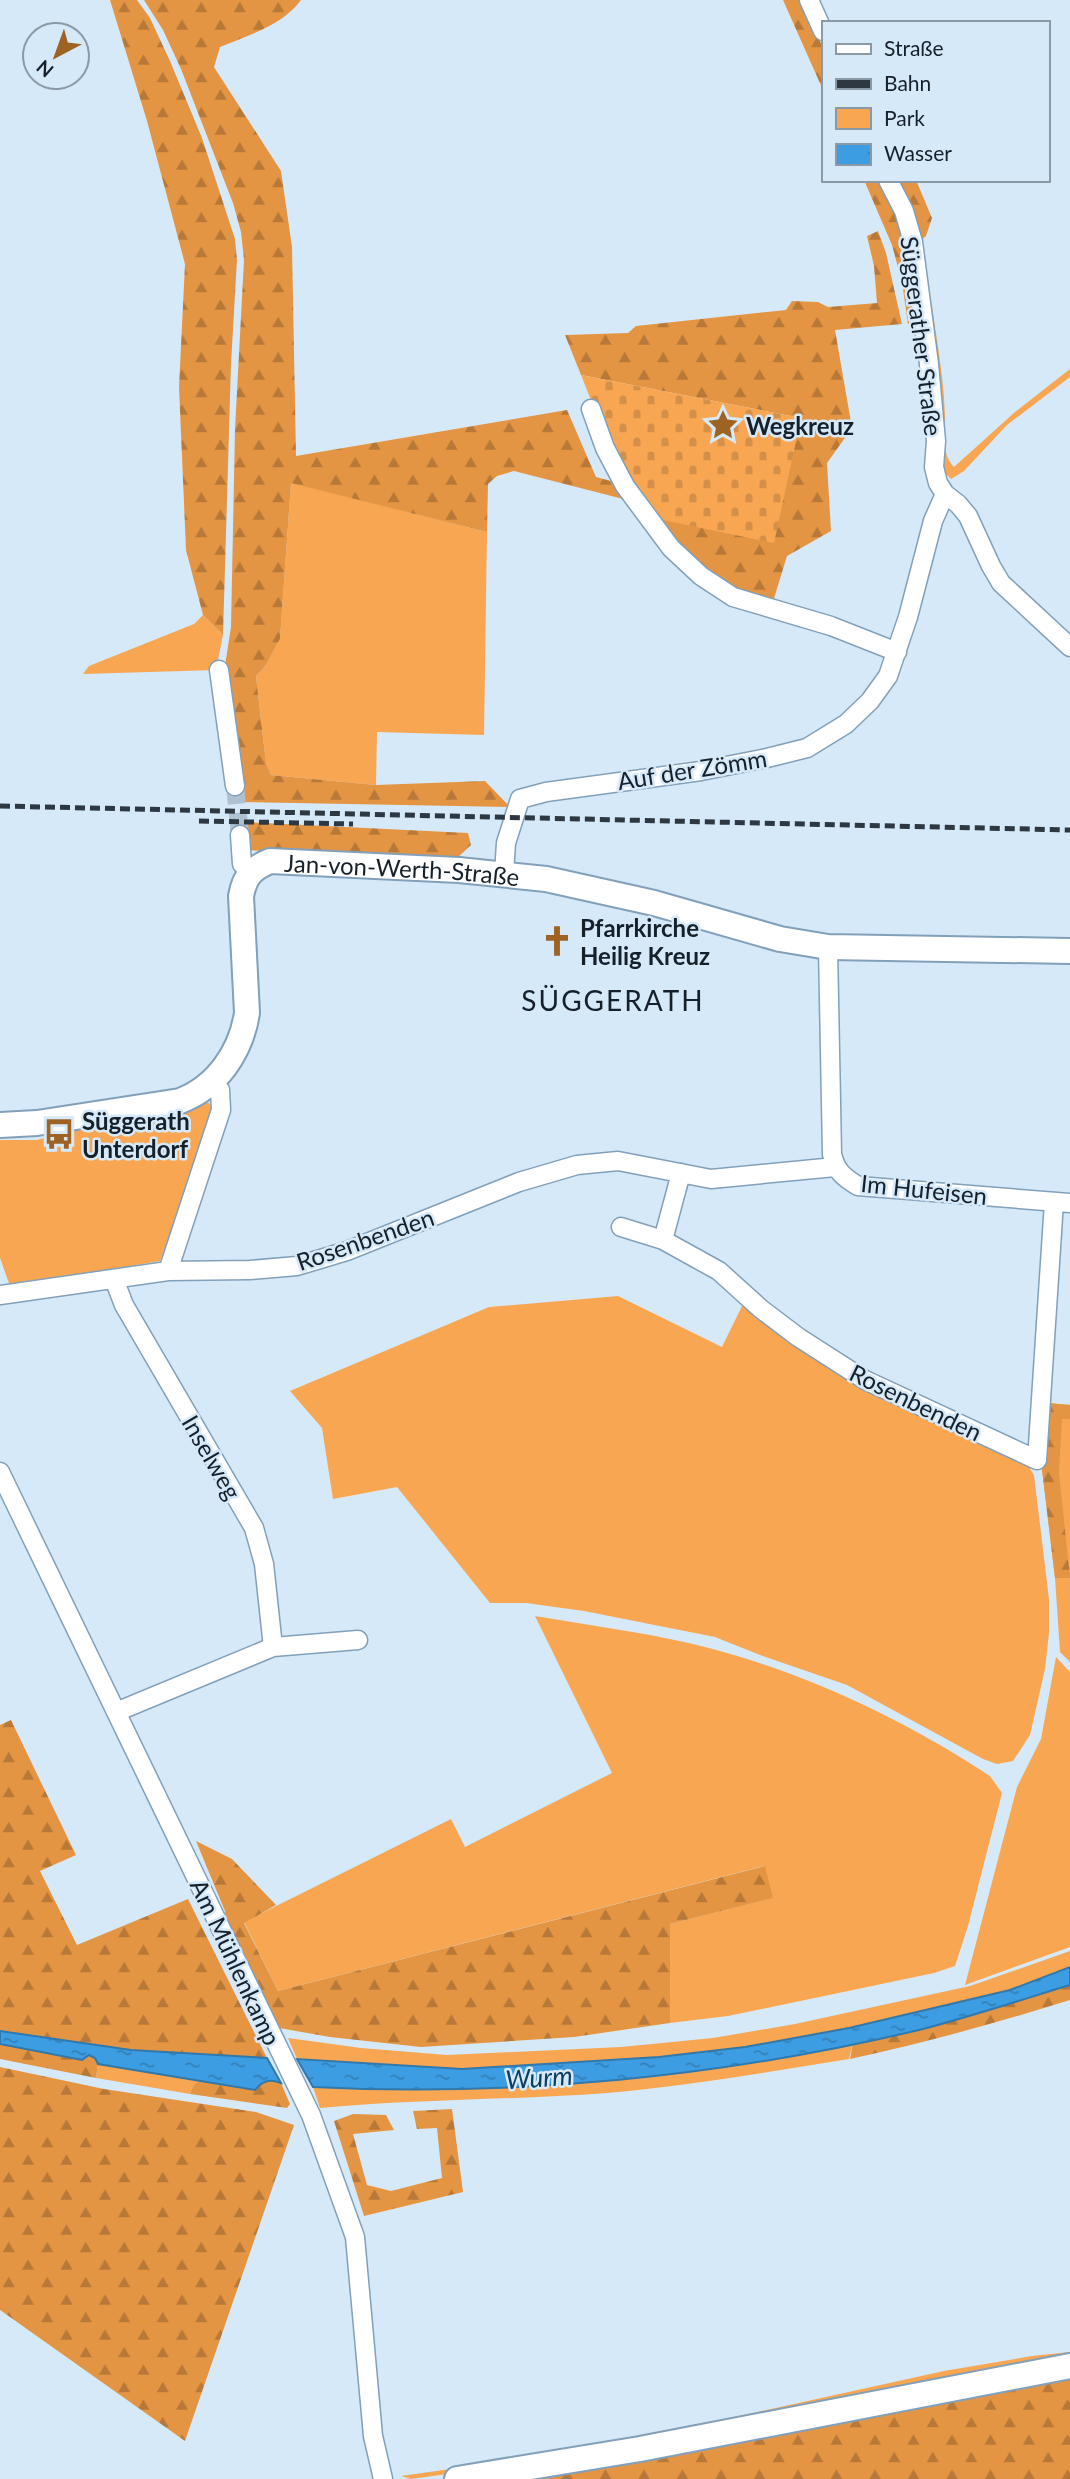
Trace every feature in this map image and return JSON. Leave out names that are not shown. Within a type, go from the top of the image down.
[{"type":"main road","name":"Jan-von-Werth-Straße","points":[[0,1125],[37,1123],[180,1101],[198,1094],[213,1082],[236,1051],[247,1013],[241,896],[244,881],[250,872],[270,861],[504,874],[546,879],[643,901],[780,939],[828,947]]},
{"type":"main road","points":[[828,947],[1070,951]]},
{"type":"main road","points":[[457,2479],[640,2449],[1070,2366]]},
{"type":"street","points":[[809,0],[822,29]]},
{"type":"street","name":"Süggerather Straße","points":[[889,182],[904,211],[912,242],[929,364],[936,441],[934,467],[938,483],[945,494]]},
{"type":"street","points":[[591,409],[625,486],[671,548],[701,576],[733,597],[831,626],[897,652]]},
{"type":"street","points":[[945,494],[968,516],[990,566],[1001,583],[1070,647]]},
{"type":"street","name":"Auf der Zömm","points":[[504,874],[506,843],[520,799],[546,792],[701,771],[767,758],[807,748],[846,724],[870,701],[888,676],[933,521],[945,494]]},
{"type":"street","points":[[219,670],[235,786]]},
{"type":"street","points":[[240,835],[242,864],[250,872]]},
{"type":"street","name":"Im Hufeisen","points":[[828,947],[832,1154],[835,1167],[843,1178],[858,1186],[1062,1203]]},
{"type":"street","points":[[168,1271],[221,1110],[220,1090],[213,1082]]},
{"type":"street","name":"Rosenbenden","points":[[0,1295],[168,1271],[250,1270],[297,1266],[347,1251],[519,1182],[577,1165],[618,1161],[711,1178],[835,1167]]},
{"type":"street","points":[[663,1240],[681,1173]]},
{"type":"street","name":"Rosenbenden","points":[[621,1227],[663,1240],[719,1271],[797,1337],[865,1380],[1037,1460],[1062,1203]]},
{"type":"street","name":"Inselweg","points":[[114,1279],[128,1313],[254,1528],[264,1564],[273,1647]]},
{"type":"street","name":"Am Mühlenkamp","points":[[0,1472],[279,2054],[311,2115],[355,2237],[373,2436],[383,2479]]},
{"type":"street","points":[[117,1712],[273,1647],[358,1640]]},
{"type":"green space","points":[[110,0],[137,0],[150,18],[202,138],[235,239],[237,260],[231,364],[223,635],[203,615],[186,550],[179,387],[185,264],[147,121]]},
{"type":"green space","points":[[144,0],[301,0],[274,23],[220,47],[214,67],[281,171],[292,247],[296,456],[567,410],[596,477],[622,484],[631,501],[514,471],[497,476],[488,484],[487,532],[291,483],[280,639],[267,663],[256,676],[266,763],[271,775],[376,785],[485,781],[510,807],[241,802],[224,672],[231,627],[235,429],[244,260],[241,232],[233,203],[181,69],[163,30]]},
{"type":"green space","points":[[783,0],[802,0],[822,46],[822,88]]},
{"type":"green space","points":[[865,182],[882,182],[897,215],[918,323],[908,324],[902,282],[892,245]]},
{"type":"green space","points":[[896,182],[917,182],[932,218],[926,236],[920,241]]},
{"type":"green space","points":[[878,231],[886,253],[902,324],[835,330],[852,428],[827,463],[831,531],[787,556],[772,605],[745,596],[707,575],[653,518],[801,418],[581,375],[565,335],[628,333],[636,326],[786,310],[792,301],[818,302],[828,307],[877,303],[874,266],[867,236]]},
{"type":"green space","points":[[920,241],[925,257],[942,376],[945,450],[954,467],[1015,412],[1070,369],[1070,377],[1007,425],[964,471],[951,479],[943,471]]},
{"type":"green space","points":[[581,375],[801,418],[774,543],[653,518],[610,448]]},
{"type":"green space","points":[[291,482],[487,532],[484,735],[377,732],[376,785],[271,775],[266,763],[256,676],[267,663],[280,639]]},
{"type":"green space","points":[[203,615],[223,635],[216,670],[83,674],[89,666],[194,624]]},
{"type":"green space","points":[[245,822],[468,833],[471,845],[456,859],[245,850]]},
{"type":"green space","points":[[202,1102],[209,1103],[213,1109],[213,1117],[160,1261],[10,1286],[0,1258],[0,1140],[37,1140],[101,1123],[165,1117]]},
{"type":"green space","points":[[618,1296],[722,1347],[744,1302],[1025,1461],[1034,1475],[1049,1599],[1049,1633],[1045,1669],[1030,1735],[1013,1761],[997,1764],[983,1759],[847,1685],[715,1637],[584,1611],[526,1603],[490,1603],[397,1487],[333,1499],[322,1428],[290,1391],[489,1307]]},
{"type":"green space","points":[[1048,1403],[1070,1405],[1070,1662],[1060,1652],[1055,1578],[1041,1461]]},
{"type":"green space","points":[[1048,1403],[1070,1405],[1070,1419],[1062,1419],[1059,1473],[1070,1578],[1055,1578],[1041,1461]]},
{"type":"green space","points":[[535,1616],[693,1644],[771,1667],[847,1697],[884,1715],[956,1754],[990,1776],[1002,1793],[955,1966],[934,1973],[728,2016],[670,2023],[670,1924],[772,1898],[764,1866],[278,1991],[244,1922],[451,1819],[465,1847],[612,1773]]},
{"type":"green space","points":[[1056,1657],[1070,1672],[1070,1947],[965,1985],[1017,1787],[1041,1739]]},
{"type":"green space","points":[[11,1720],[76,1855],[40,1871],[77,1945],[188,1899],[267,2058],[131,2050],[0,2031],[0,1725]]},
{"type":"green space","points":[[196,1841],[232,1859],[276,1905],[244,1923],[278,1991],[765,1866],[773,1898],[670,1924],[670,2023],[574,2037],[421,2047],[330,2037],[279,2028],[226,1921],[225,1911]]},
{"type":"green space","points":[[1070,1951],[1070,1967],[1010,1990],[849,2028],[745,2047],[659,2057],[462,2069],[297,2059],[288,2038],[361,2048],[447,2055],[621,2047],[713,2038],[795,2024],[970,1986]]},
{"type":"green space","points":[[1070,1985],[1070,2000],[960,2032],[850,2059],[853,2043],[923,2028]]},
{"type":"green space","points":[[853,2043],[849,2059],[698,2083],[607,2093],[320,2108],[313,2087],[449,2089],[584,2082],[719,2067]]},
{"type":"green space","points":[[0,2044],[82,2060],[88,2055],[95,2058],[98,2064],[96,2078],[0,2059]]},
{"type":"green space","points":[[98,2064],[199,2080],[190,2094],[96,2078]]},
{"type":"green space","points":[[0,2067],[104,2089],[256,2112],[294,2125],[185,2441],[0,2310]]},
{"type":"green space","points":[[199,2080],[255,2090],[270,2081],[281,2083],[290,2104],[287,2108],[190,2094]]},
{"type":"green space","points":[[452,2109],[463,2192],[364,2216],[334,2121],[353,2114],[386,2115],[394,2130],[353,2134],[367,2185],[391,2191],[442,2178],[437,2128],[417,2129],[413,2111]]},
{"type":"green space","points":[[1070,2352],[1070,2358],[511,2465],[411,2479],[401,2476],[500,2462],[739,2416],[944,2371]]},
{"type":"green space","points":[[1070,2377],[1070,2479],[537,2479]]},
{"type":"water","name":"Wurm","points":[[1070,1967],[1070,1985],[941,2024],[848,2046],[696,2071],[543,2086],[466,2089],[313,2087],[297,2059],[462,2069],[659,2057],[745,2047],[849,2028],[1010,1990]]},
{"type":"water","points":[[0,2031],[131,2050],[267,2058],[281,2083],[267,2081],[255,2090],[98,2064],[95,2058],[89,2055],[82,2060],[0,2044]]},
{"type":"tunnel","points":[[235,786],[240,835]]},
{"type":"railway","points":[[0,806],[1070,830]]},
{"type":"railway","points":[[199,821],[353,824]]},
{"type":"place","name":"Wegkreuz","points":[[723,425]]},
{"type":"place","name":"Pfarrkirche Heilig Kreuz","points":[[557,941]]},
{"type":"place","name":"Süggerath Unterdorf","points":[[59,1134]]},
{"type":"district","name":"SÜGGERATH","points":[[613,1000]]}]
